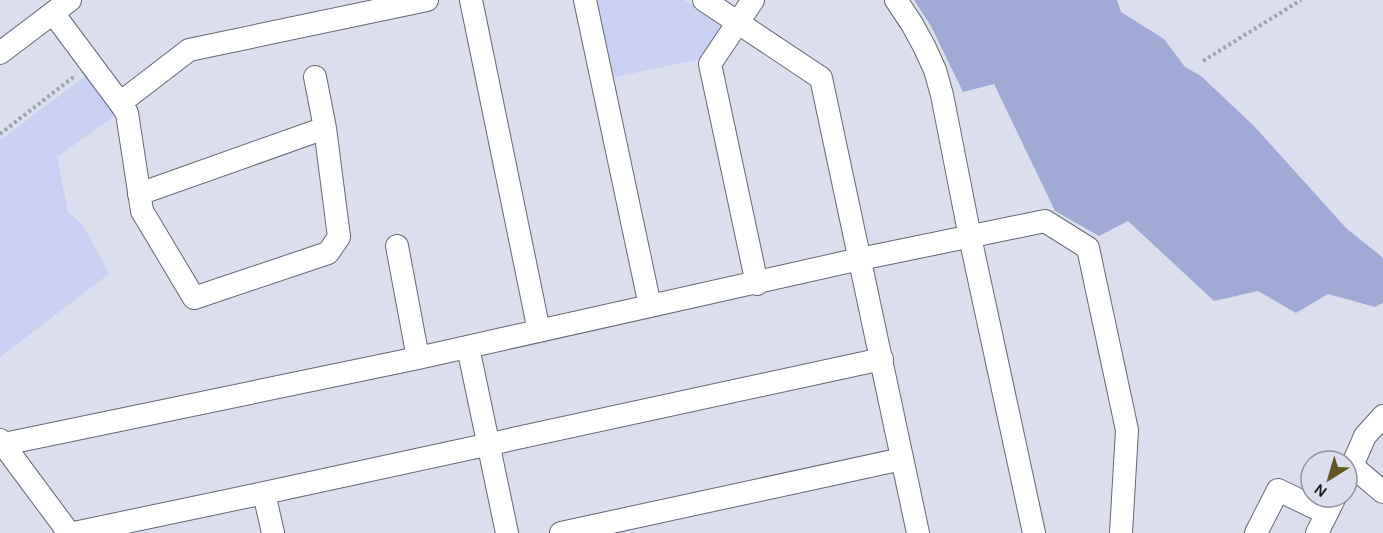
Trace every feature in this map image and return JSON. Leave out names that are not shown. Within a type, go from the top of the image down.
[{"type":"street","points":[[120,103],[189,50],[332,9],[427,0]]},
{"type":"street","points":[[471,0],[539,331]]},
{"type":"street","points":[[585,0],[650,306]]},
{"type":"street","points":[[704,0],[821,78],[918,533]]},
{"type":"street","points":[[753,0],[710,64],[757,284]]},
{"type":"street","points":[[896,0],[912,24],[935,70],[942,95],[1034,533]]},
{"type":"street","points":[[0,52],[61,6],[91,64],[127,112],[142,211],[194,298],[328,253],[339,237],[325,128],[315,77]]},
{"type":"street","points":[[139,194],[325,128]]},
{"type":"street","points":[[69,533],[2,442],[418,358],[757,284],[860,259],[1045,221],[1089,248],[1127,430],[1121,533]]},
{"type":"street","points":[[397,246],[418,358]]},
{"type":"street","points":[[468,347],[507,533]]},
{"type":"street","points":[[74,533],[882,359]]},
{"type":"street","points":[[1359,449],[1365,436],[1383,416]]},
{"type":"street","points":[[561,533],[902,459]]},
{"type":"street","points":[[1359,476],[1383,492]]},
{"type":"street","points":[[1256,533],[1278,490],[1326,514]]},
{"type":"street","points":[[264,493],[273,533]]},
{"type":"path","points":[[1203,61],[1301,0]]},
{"type":"path","points":[[0,134],[91,64]]},
{"type":"shaded area","points":[[595,0],[684,0],[718,22],[722,36],[706,58],[610,78]]},
{"type":"shaded area","points":[[914,0],[1117,0],[1121,12],[1164,39],[1185,67],[1201,76],[1254,126],[1347,229],[1381,256],[1383,259],[1383,303],[1375,307],[1328,294],[1296,313],[1258,291],[1214,301],[1128,221],[1099,236],[1055,211],[994,84],[963,92],[931,26]]},
{"type":"shaded area","points":[[87,75],[117,114],[57,157],[68,212],[83,225],[109,274],[0,357],[0,140]]}]
